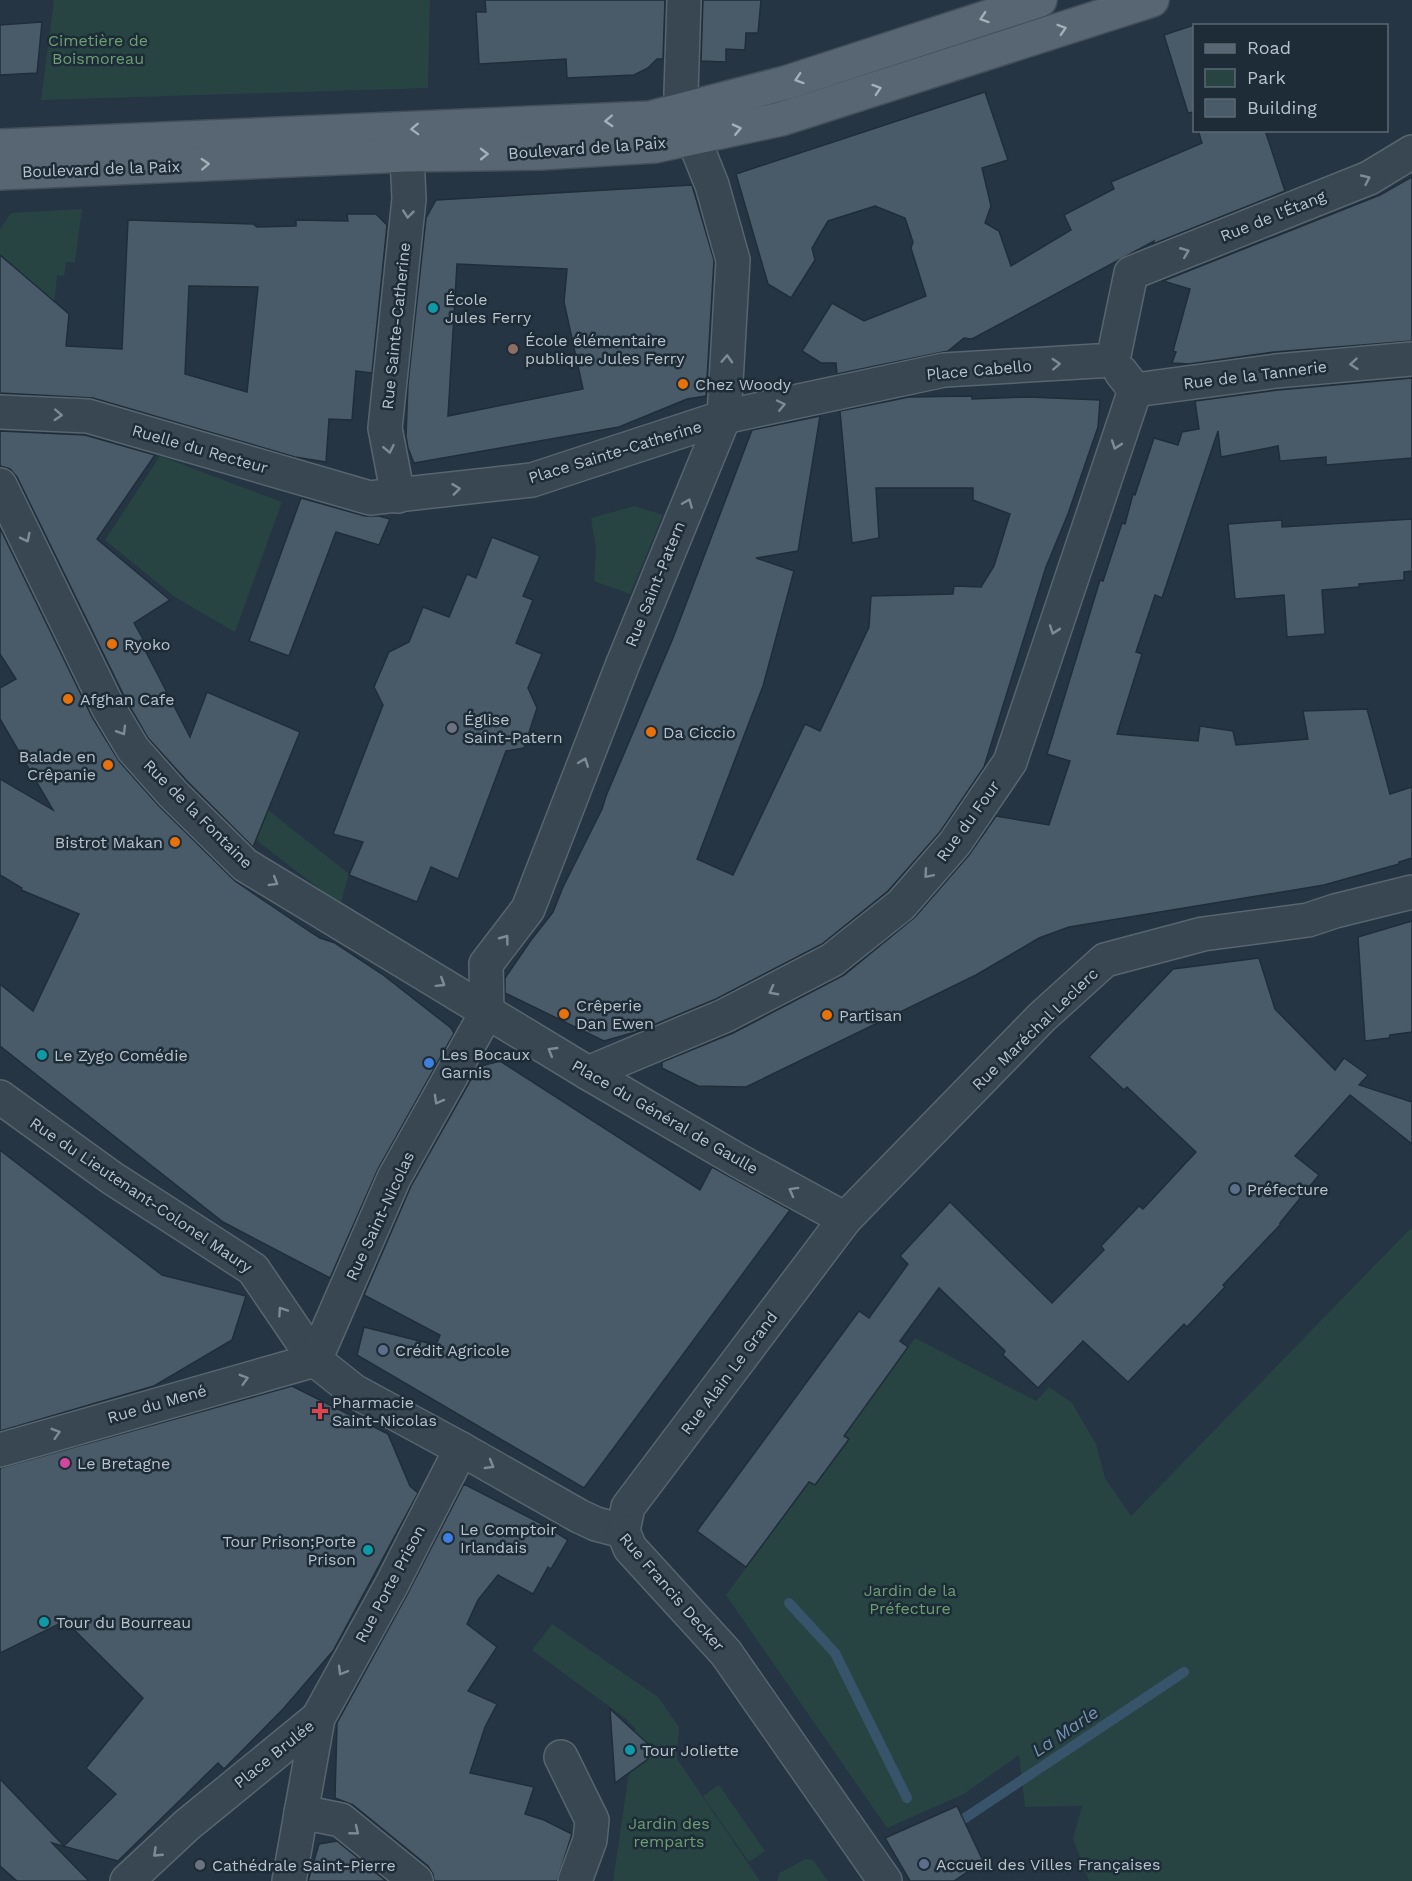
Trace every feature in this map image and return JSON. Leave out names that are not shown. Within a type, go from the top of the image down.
[{"type":"main road","name":"Boulevard de la Paix","points":[[0,173],[407,155],[541,153],[655,146],[687,125],[779,85],[1040,0]]},
{"type":"main road","name":"Boulevard de la Paix","points":[[0,146],[650,118],[687,125],[781,119],[1152,0]]},
{"type":"street","points":[[684,0],[681,93],[687,125]]},
{"type":"street","name":"Rue Saint-Patern","points":[[487,1012],[486,964],[528,909],[625,658],[724,417],[733,260],[712,185],[687,125]]},
{"type":"street","name":"Rue de l'Étang","points":[[1113,360],[1131,273],[1369,178],[1412,152]]},
{"type":"street","name":"Rue Sainte-Catherine","points":[[398,496],[385,428],[409,199],[407,155]]},
{"type":"street","name":"Rue de la Tannerie","points":[[1135,390],[1276,371],[1412,359]]},
{"type":"street","points":[[1113,360],[1135,390]]},
{"type":"street","name":"Place Cabello","points":[[724,417],[944,370],[1113,360]]},
{"type":"street","name":"Rue du Four","points":[[588,1073],[724,1016],[832,960],[901,905],[955,843],[1010,762],[1135,390]]},
{"type":"street","name":"Ruelle du Recteur","points":[[0,412],[87,416],[370,498],[398,496]]},
{"type":"street","name":"Place Sainte-Catherine","points":[[398,496],[532,480],[724,417]]},
{"type":"street","name":"Rue de la Fontaine","points":[[0,485],[108,707],[133,750],[173,794],[245,865],[487,1012]]},
{"type":"street","name":"Rue Maréchal Leclerc","points":[[845,1219],[1042,1017],[1105,960],[1203,934],[1308,920],[1412,892]]},
{"type":"street","name":"Place du Général de Gaulle","points":[[487,1012],[739,1161],[845,1219]]},
{"type":"street","name":"Rue Saint-Nicolas","points":[[315,1360],[394,1178],[487,1012]]},
{"type":"street","name":"Rue du Lieutenant-Colonel Maury","points":[[0,1097],[112,1178],[253,1269],[315,1360]]},
{"type":"street","name":"Rue Alain Le Grand","points":[[623,1531],[628,1506],[845,1219]]},
{"type":"street","name":"Rue Francis Decker","points":[[315,1360],[354,1391],[579,1516],[596,1524],[623,1531],[630,1548],[726,1653],[885,1881]]},
{"type":"street","name":"Rue du Mené","points":[[0,1450],[315,1360]]},
{"type":"street","name":"Rue Porte Prison","points":[[318,1718],[392,1584],[461,1449]]},
{"type":"street","name":"Place Brulée","points":[[289,1881],[318,1718]]},
{"type":"street","name":"Place Brulée","points":[[127,1881],[187,1825],[318,1718]]},
{"type":"street","points":[[561,1757],[592,1820],[590,1840],[575,1881]]},
{"type":"street","points":[[301,1812],[341,1820],[416,1881]]},
{"type":"green space","name":"Cimetière de Boismoreau","points":[[54,0],[430,0],[428,88],[41,100]]},
{"type":"green space","points":[[82,209],[75,262],[66,262],[64,276],[57,275],[51,340],[0,268],[6,260],[0,255],[0,229],[11,213]]},
{"type":"green space","points":[[160,456],[282,502],[235,632],[175,597],[105,540]]},
{"type":"green space","points":[[634,506],[663,515],[630,594],[594,581],[596,549],[591,518]]},
{"type":"green space","points":[[268,810],[349,874],[341,902],[321,890],[256,840]]},
{"type":"green space","name":"Jardin de la Préfecture","points":[[1412,1229],[1412,1881],[1089,1881],[1073,1839],[1082,1806],[1025,1807],[1019,1755],[964,1794],[887,1828],[726,1595],[809,1482],[816,1485],[848,1440],[844,1436],[915,1338],[1036,1401],[1049,1387],[1072,1403],[1096,1444],[1105,1478],[1131,1516]]},
{"type":"green space","name":"Jardin des remparts","points":[[552,1624],[658,1697],[679,1727],[677,1759],[760,1881],[613,1881],[629,1772],[646,1760],[648,1744],[634,1731],[636,1729],[625,1718],[532,1650]]},
{"type":"green space","points":[[719,1785],[765,1851],[749,1862],[703,1796]]},
{"type":"green space","points":[[806,1859],[813,1860],[828,1881],[777,1881],[779,1873]]},
{"type":"building","points":[[485,0],[665,0],[663,59],[657,59],[648,68],[634,75],[567,78],[566,59],[479,64],[476,12],[486,12]]},
{"type":"building","points":[[703,0],[761,0],[758,33],[746,33],[745,50],[726,49],[726,62],[701,61]]},
{"type":"building","points":[[42,22],[37,73],[0,75],[0,25]]},
{"type":"building","points":[[1193,25],[1193,112],[1188,113],[1164,35]]},
{"type":"building","points":[[985,92],[1008,160],[982,168],[991,206],[985,223],[999,231],[1011,266],[1071,230],[1064,215],[1114,189],[1111,182],[1202,143],[1199,132],[1266,132],[1285,191],[1153,244],[1154,241],[972,339],[964,338],[948,351],[837,374],[836,363],[821,363],[802,351],[832,303],[864,321],[926,296],[911,248],[913,242],[905,218],[875,206],[828,221],[812,248],[815,260],[791,298],[768,284],[736,174]]},
{"type":"building","points":[[1412,177],[1412,341],[1274,352],[1189,364],[1172,363],[1176,352],[1173,351],[1190,289],[1163,281],[1380,195]]},
{"type":"building","points":[[692,185],[714,260],[706,396],[687,399],[619,427],[414,463],[406,436],[408,384],[426,218],[436,200]],"holes":[[[457,264],[567,269],[564,302],[583,389],[448,416]]]},
{"type":"building","points":[[347,214],[376,214],[387,225],[372,373],[356,371],[352,420],[329,419],[326,462],[295,457],[93,398],[0,393],[0,255],[69,314],[66,346],[122,349],[128,220],[253,224],[257,227],[296,226],[296,220],[348,221]],"holes":[[[189,286],[258,287],[247,392],[185,374]]]},
{"type":"building","points":[[1412,378],[1412,458],[1326,465],[1326,457],[1280,461],[1278,446],[1221,457],[1218,431],[1162,598],[1155,595],[1136,652],[1142,654],[1117,734],[1198,741],[1200,726],[1233,731],[1236,745],[1308,739],[1303,711],[1367,709],[1390,794],[1412,787],[1412,858],[1399,862],[1399,864],[1324,885],[1069,927],[1039,938],[976,975],[746,1087],[698,1086],[662,1068],[662,1062],[733,1033],[844,975],[915,917],[969,855],[996,816],[1049,825],[1070,761],[1047,754],[1100,580],[1103,581],[1122,523],[1125,524],[1133,494],[1135,495],[1154,438],[1178,445],[1182,432],[1199,429],[1195,401],[1278,390]]},
{"type":"building","points":[[972,396],[972,399],[1028,397],[1100,400],[1098,427],[1068,514],[1046,567],[984,767],[940,832],[888,891],[822,944],[716,999],[639,1031],[604,1041],[505,993],[505,978],[553,912],[602,809],[673,638],[752,430],[820,416],[798,551],[756,558],[794,571],[763,686],[697,859],[733,875],[805,724],[820,731],[869,627],[871,596],[953,594],[954,586],[981,587],[994,566],[1010,514],[973,500],[973,488],[876,488],[879,538],[852,543],[840,411],[909,397]]},
{"type":"building","points":[[0,431],[85,435],[155,455],[97,539],[170,600],[134,623],[148,648],[145,650],[190,737],[207,692],[300,732],[253,847],[148,738],[125,698],[17,477],[10,469],[0,466]]},
{"type":"building","points":[[301,498],[365,516],[390,519],[379,545],[336,532],[289,656],[249,641]]},
{"type":"building","points":[[1412,519],[1412,571],[1404,572],[1404,580],[1322,590],[1325,634],[1287,637],[1284,595],[1235,599],[1228,524],[1282,520],[1282,527]]},
{"type":"building","points":[[0,528],[92,717],[119,761],[159,806],[235,881],[320,938],[335,943],[382,974],[451,1028],[454,1033],[378,1169],[330,1278],[223,1222],[0,1046],[0,984],[33,1011],[79,914],[21,890],[22,888],[0,875],[0,779],[53,810],[0,719],[0,688],[16,679],[0,654]]},
{"type":"building","name":"Église Saint-Patern","points":[[492,537],[540,556],[523,596],[533,600],[516,643],[542,654],[528,688],[537,708],[524,748],[506,751],[458,879],[431,867],[417,902],[349,875],[363,842],[333,834],[383,705],[374,687],[389,652],[409,642],[423,607],[449,617],[467,574],[476,578]]},
{"type":"building","points":[[1412,921],[1412,1032],[1365,1041],[1358,937]]},
{"type":"building","points":[[1259,958],[1275,1009],[1335,1070],[1344,1058],[1368,1075],[1359,1085],[1412,1102],[1412,1144],[1350,1095],[1295,1156],[1319,1175],[1280,1225],[1223,1285],[1225,1287],[1187,1327],[1184,1324],[1128,1382],[1083,1341],[1038,1388],[1003,1355],[1005,1351],[939,1288],[900,1341],[908,1347],[844,1436],[849,1439],[815,1485],[809,1482],[746,1567],[697,1531],[859,1311],[869,1318],[908,1264],[900,1256],[950,1202],[1052,1303],[1104,1250],[1101,1246],[1139,1206],[1143,1209],[1196,1152],[1127,1087],[1124,1090],[1089,1057],[1173,969]]},
{"type":"building","points":[[500,1061],[700,1190],[712,1167],[790,1210],[584,1488],[357,1355],[364,1327],[436,1345],[440,1335],[364,1295],[411,1186],[478,1067]]},
{"type":"building","points":[[0,1150],[162,1275],[246,1296],[232,1340],[154,1386],[0,1431]]},
{"type":"building","points":[[292,1386],[388,1434],[410,1486],[418,1493],[333,1651],[284,1708],[224,1769],[218,1763],[118,1861],[52,1843],[89,1881],[17,1881],[0,1866],[0,1779],[64,1846],[116,1794],[86,1768],[143,1698],[65,1621],[0,1653],[0,1468]]},
{"type":"building","points":[[464,1484],[544,1525],[568,1540],[551,1569],[548,1567],[533,1594],[498,1575],[478,1600],[467,1624],[497,1647],[468,1691],[497,1704],[485,1727],[470,1773],[534,1787],[525,1814],[544,1820],[572,1834],[557,1881],[434,1881],[428,1866],[353,1805],[335,1798],[337,1723]]},
{"type":"building","name":"Tour Joliette","points":[[610,1709],[648,1744],[648,1759],[615,1783]]},
{"type":"building","points":[[957,1806],[983,1861],[954,1881],[910,1881],[885,1838]]},
{"type":"building","points":[[337,1841],[386,1881],[308,1881],[319,1844]]},
{"type":"waterway","points":[[789,1603],[835,1653],[907,1798]]},
{"type":"waterway","name":"La Marle","points":[[965,1818],[1184,1672]]},
{"type":"place","name":"École Jules Ferry","points":[[433,308]]},
{"type":"place","name":"École élémentaire publique Jules Ferry","points":[[513,349]]},
{"type":"place","name":"Chez Woody","points":[[683,384]]},
{"type":"place","name":"Ryoko","points":[[112,644]]},
{"type":"place","name":"Afghan Cafe","points":[[68,699]]},
{"type":"place","name":"Église Saint-Patern","points":[[452,728]]},
{"type":"place","name":"Da Ciccio","points":[[651,732]]},
{"type":"place","name":"Balade en Crêpanie","points":[[108,765]]},
{"type":"place","name":"Bistrot Makan","points":[[175,842]]},
{"type":"place","name":"Crêperie Dan Ewen","points":[[564,1014]]},
{"type":"place","name":"Partisan","points":[[827,1015]]},
{"type":"place","name":"Le Zygo Comédie","points":[[42,1055]]},
{"type":"place","name":"Les Bocaux Garnis","points":[[429,1063]]},
{"type":"place","name":"Préfecture","points":[[1235,1189]]},
{"type":"place","name":"Crédit Agricole","points":[[383,1350]]},
{"type":"place","name":"Pharmacie Saint-Nicolas","points":[[320,1411]]},
{"type":"place","name":"Le Bretagne","points":[[65,1463]]},
{"type":"place","name":"Le Comptoir Irlandais","points":[[448,1538]]},
{"type":"place","name":"Tour Prison;Porte Prison","points":[[368,1550]]},
{"type":"place","name":"Tour du Bourreau","points":[[44,1622]]},
{"type":"place","name":"Tour Joliette","points":[[630,1750]]},
{"type":"place","name":"Accueil des Villes Françaises","points":[[924,1864]]},
{"type":"place","name":"Cathédrale Saint-Pierre","points":[[200,1865]]}]
